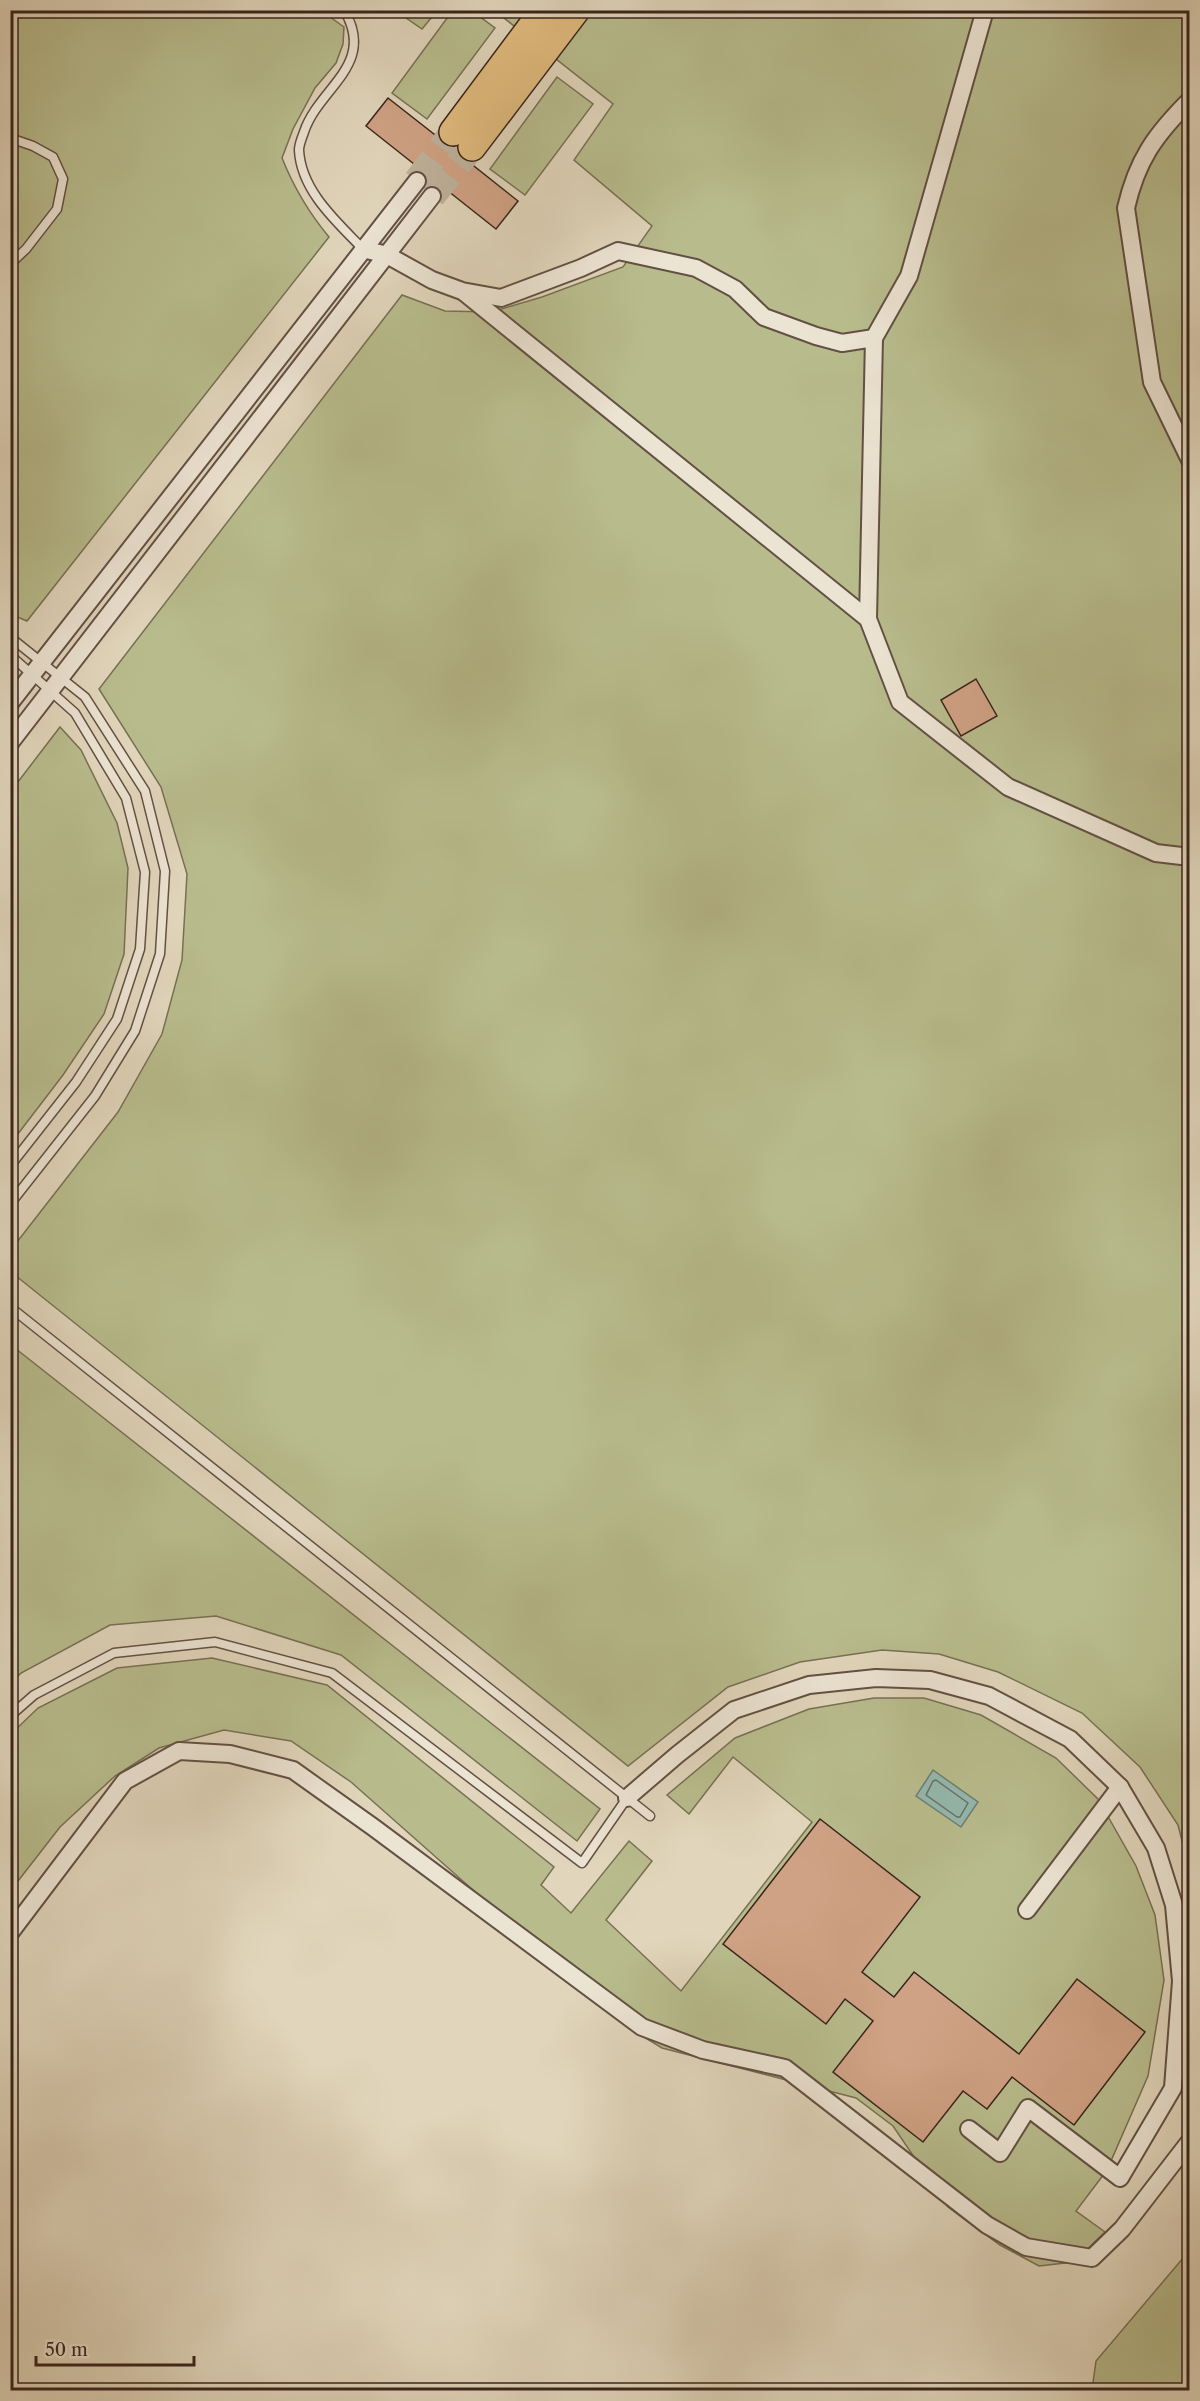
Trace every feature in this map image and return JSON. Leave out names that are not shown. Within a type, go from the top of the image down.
[{"type":"main road","points":[[544,10],[462,139],[576,10]]},
{"type":"street","points":[[985,10],[909,276],[874,338],[868,619],[900,702],[1008,787],[1156,853],[1190,857]]},
{"type":"street","points":[[1190,100],[1172,118],[1142,158],[1132,183],[1126,208],[1152,382],[1190,460]]},
{"type":"street","points":[[10,704],[417,181]]},
{"type":"street","points":[[10,743],[432,196]]},
{"type":"street","points":[[363,249],[387,255],[432,280],[462,291],[501,298],[581,268],[618,251],[696,268],[735,289],[764,317],[816,336],[842,344],[874,338]]},
{"type":"street","points":[[462,291],[868,619]]},
{"type":"street","points":[[627,1798],[735,1710],[809,1685],[876,1678],[930,1680],[989,1696],[1070,1739],[1120,1787],[1156,1848],[1174,1905],[1181,1981],[1173,2088],[1120,2178],[1028,2108],[1000,2153],[969,2129]]},
{"type":"street","points":[[10,1933],[125,1781],[179,1751],[230,1754],[293,1770],[642,2027],[703,2050],[785,2068],[987,2225],[1026,2247],[1092,2258],[1122,2229],[1190,2141]]},
{"type":"street","points":[[1027,1910],[1120,1787]]},
{"type":"street","points":[[1173,2088],[1190,2082]]},
{"type":"lane","points":[[344,10],[353,25],[355,50],[345,73],[308,120],[299,148],[305,174],[318,200],[363,249]]},
{"type":"lane","points":[[10,138],[33,146],[53,157],[63,180],[57,209],[26,249],[10,264]]},
{"type":"lane","points":[[10,637],[38,669],[56,685],[126,798],[145,872],[140,949],[117,1019],[76,1082],[10,1166]]},
{"type":"lane","points":[[10,655],[38,669],[56,685],[85,697],[145,791],[165,872],[160,954],[135,1031],[95,1096],[10,1204]]},
{"type":"lane","points":[[10,1307],[650,1816]]},
{"type":"lane","points":[[10,1716],[34,1695],[114,1653],[215,1642],[332,1673],[582,1863],[627,1798]]},
{"type":"green space","points":[[453,10],[472,11],[495,28],[427,119],[392,93]]},
{"type":"green space","points":[[10,11],[328,11],[326,14],[344,27],[343,44],[336,63],[315,88],[293,129],[282,158],[302,200],[329,237],[27,621],[10,614]]},
{"type":"green space","points":[[396,11],[437,11],[422,29]]},
{"type":"green space","points":[[495,11],[1189,11],[1189,1868],[1178,1825],[1140,1767],[1082,1713],[998,1672],[939,1654],[882,1650],[800,1662],[728,1687],[628,1766],[11,1272],[10,1251],[118,1112],[162,1034],[182,960],[187,874],[161,787],[99,689],[402,295],[445,311],[491,312],[542,297],[623,267],[652,226],[574,160],[613,104]]},
{"type":"green space","points":[[557,77],[593,104],[525,195],[490,169]]},
{"type":"green space","points":[[60,727],[81,750],[117,823],[128,868],[124,954],[104,1014],[63,1075],[11,1143],[11,791]]},
{"type":"green space","points":[[11,1345],[600,1809],[577,1841],[341,1655],[216,1616],[110,1625],[21,1673],[11,1683]]},
{"type":"green space","points":[[212,1658],[327,1685],[554,1867],[541,1885],[571,1913],[629,1841],[652,1861],[606,1920],[681,1991],[812,1822],[733,1757],[689,1814],[667,1795],[735,1738],[809,1709],[874,1698],[924,1698],[981,1715],[1056,1758],[1098,1799],[1136,1866],[1155,1915],[1164,1980],[1148,2076],[1107,2170],[1076,2211],[1105,2232],[1074,2262],[1039,2266],[1000,2245],[948,2207],[893,2126],[856,2098],[662,2048],[629,2028],[351,1782],[291,1741],[224,1730],[159,1748],[115,1776],[60,1827],[11,1890],[11,1734],[38,1708],[117,1668]]},
{"type":"green space","points":[[1189,2251],[1189,2390],[1092,2390],[1096,2361]]},
{"type":"water","points":[[933,1770],[978,1802],[961,1827],[916,1796]]},
{"type":"building","points":[[388,98],[439,138],[443,144],[518,201],[496,229],[366,126]]},
{"type":"building","points":[[976,679],[997,716],[961,736],[941,700]]},
{"type":"building","points":[[820,1819],[920,1897],[862,1972],[894,1997],[914,1972],[1019,2054],[1077,1979],[1145,2032],[1074,2125],[1012,2077],[987,2109],[963,2091],[923,2142],[833,2072],[873,2021],[845,1999],[826,2024],[723,1944]]},
{"type":"tunnel","points":[[417,181],[453,132]]},
{"type":"tunnel","points":[[432,196],[472,147]]}]
